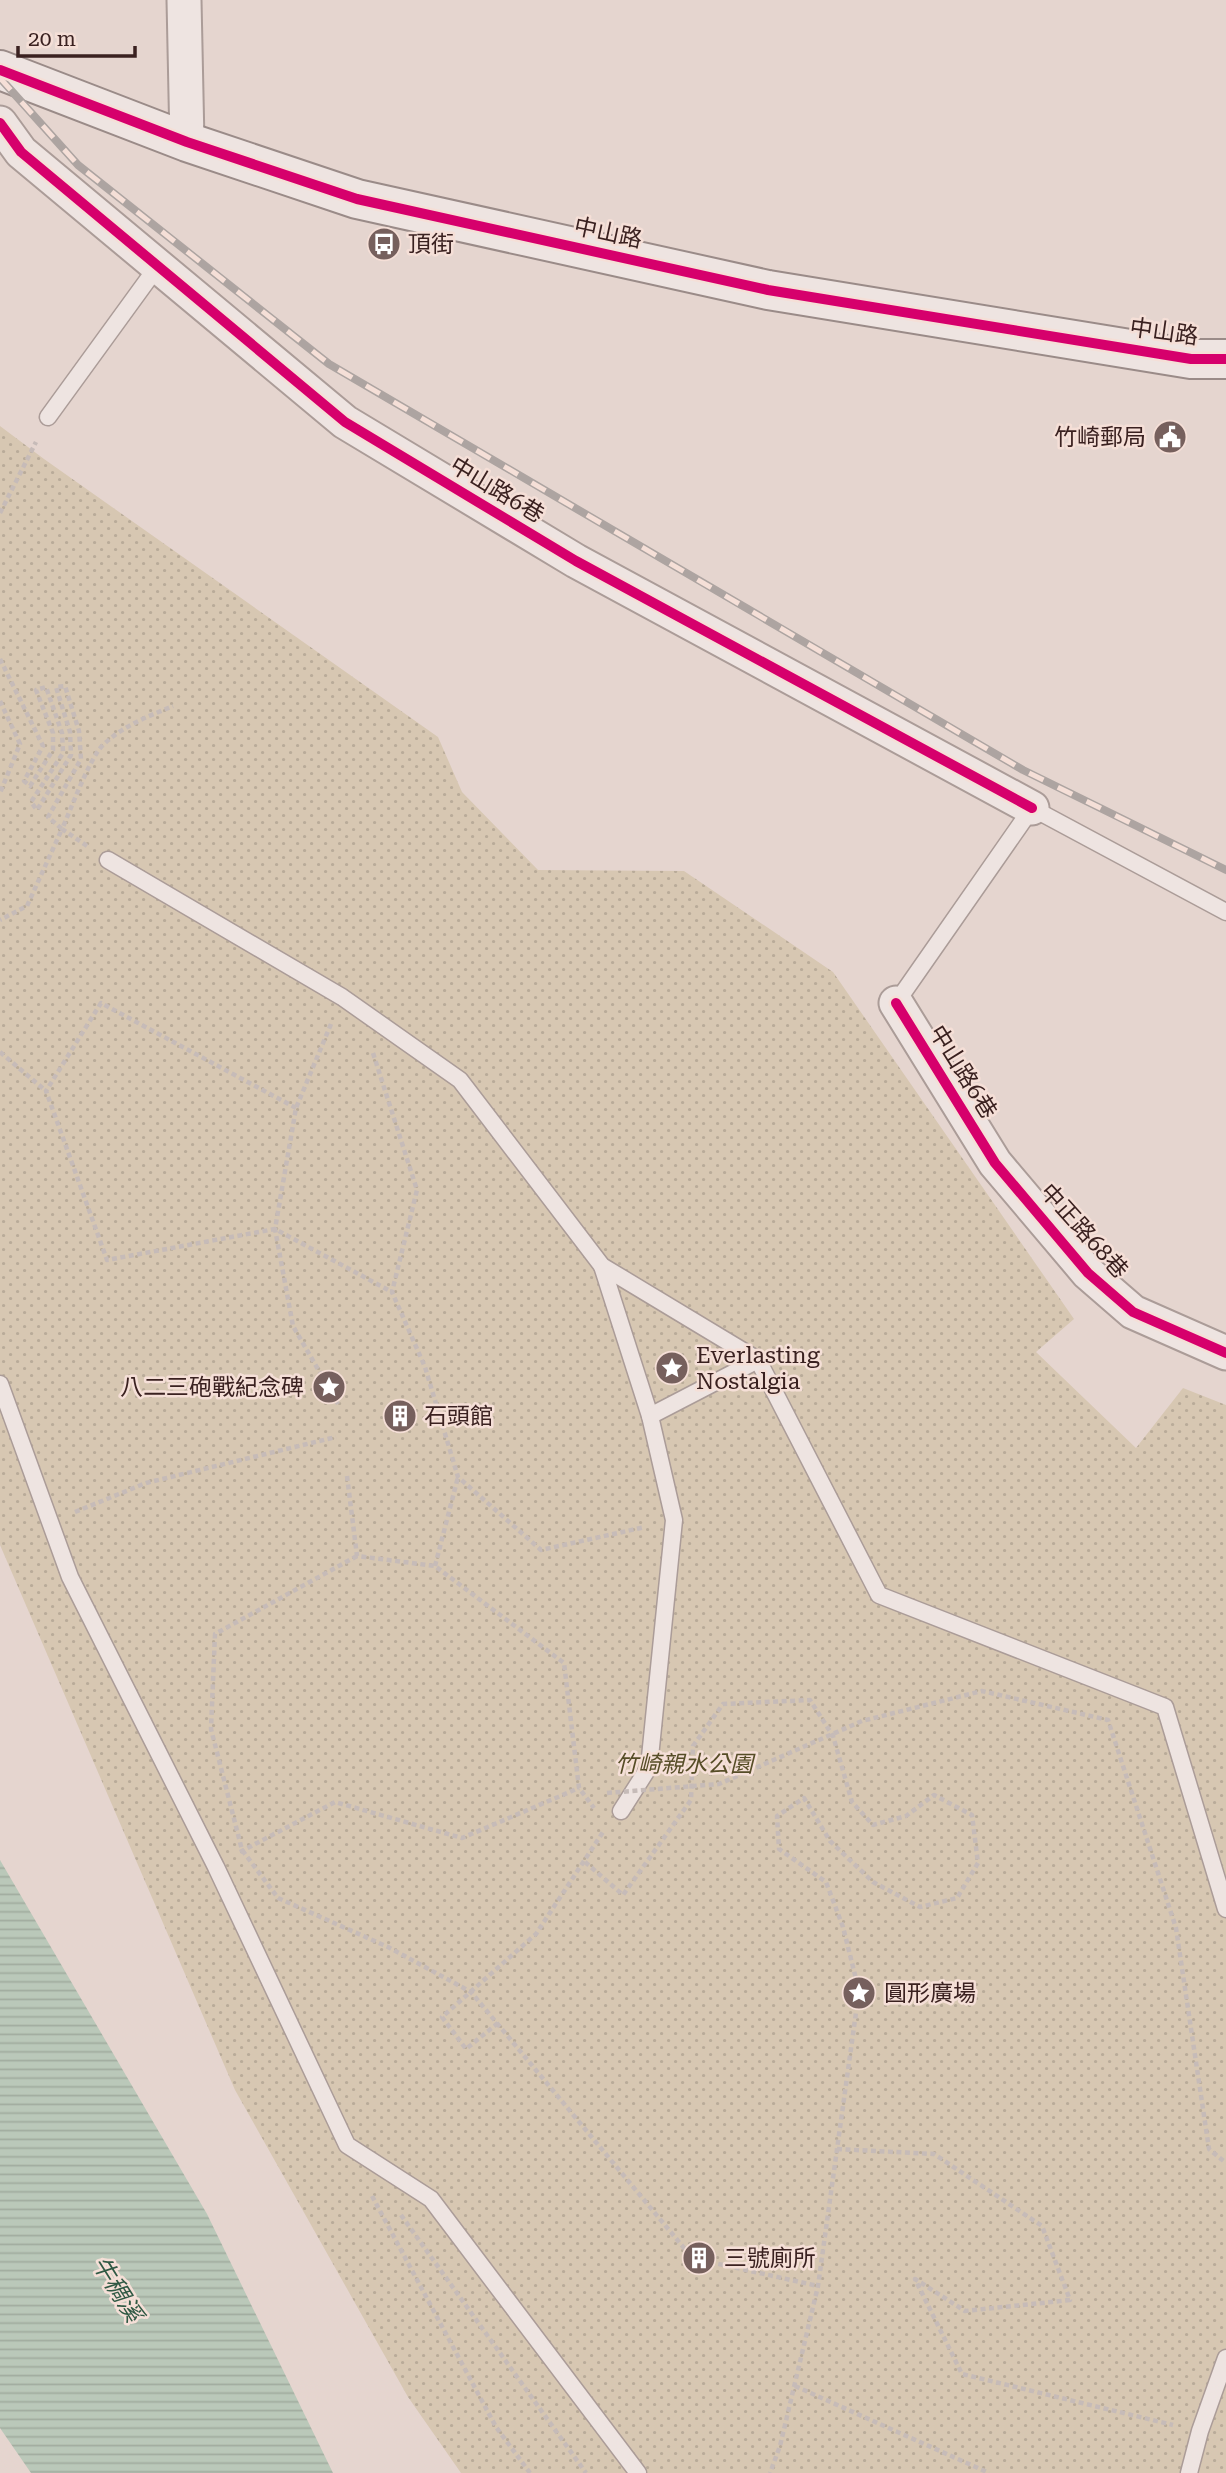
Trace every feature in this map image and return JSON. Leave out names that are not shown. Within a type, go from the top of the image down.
[{"type":"street","points":[[184,0],[187,142]]},
{"type":"street","name":"中山路","points":[[0,70],[187,142],[357,199],[768,290],[1191,359],[1226,359]]},
{"type":"street","name":"中山路6巷","points":[[0,123],[21,152],[345,422],[576,561],[1032,808]]},
{"type":"street","name":"中山路6巷","points":[[896,1003],[995,1163]]},
{"type":"street","name":"中正路68巷","points":[[995,1163],[1088,1273],[1133,1312],[1226,1353]]},
{"type":"lane","points":[[48,417],[157,267]]},
{"type":"lane","name":"中山路6巷","points":[[896,1003],[1032,808],[1226,912]]},
{"type":"lane","points":[[108,860],[342,997],[460,1080],[602,1266],[650,1416],[674,1520],[649,1767],[621,1811]]},
{"type":"lane","points":[[602,1266],[758,1360],[879,1595],[1165,1707],[1226,1909]]},
{"type":"lane","points":[[650,1416],[758,1360]]},
{"type":"lane","points":[[0,1384],[70,1577],[216,1867],[347,2145],[431,2199],[638,2473]]},
{"type":"lane","points":[[1189,2473],[1200,2431],[1226,2358]]},
{"type":"path","points":[[0,513],[48,417]]},
{"type":"path","points":[[0,659],[43,746],[24,781],[30,786],[53,750],[53,733],[36,690],[46,687],[62,733],[63,753],[31,802],[37,810],[71,755],[70,732],[56,687],[65,686],[79,731],[80,759],[48,817],[108,860]]},
{"type":"path","points":[[0,701],[20,744],[0,793]]},
{"type":"path","points":[[0,920],[27,906],[80,786],[101,747],[137,721],[173,706]]},
{"type":"path","points":[[338,1404],[293,1326],[275,1229],[296,1108],[342,997]]},
{"type":"path","points":[[46,1091],[101,1003],[296,1108]]},
{"type":"path","points":[[359,1009],[417,1191],[392,1292],[425,1367],[457,1478],[435,1566]]},
{"type":"path","points":[[0,1052],[46,1091],[107,1260],[275,1229],[392,1292]]},
{"type":"path","points":[[68,1515],[146,1483],[336,1437]]},
{"type":"path","points":[[347,1476],[357,1556]]},
{"type":"path","points":[[457,1478],[541,1550],[674,1520]]},
{"type":"path","points":[[607,1825],[579,1788],[564,1663],[435,1566],[357,1556],[215,1634],[211,1729],[242,1850],[278,1898],[388,1947],[471,1992],[689,2254]]},
{"type":"path","points":[[607,1793],[719,1784],[862,1721],[982,1691],[1108,1720],[1176,1928],[1209,2149],[1226,2163]]},
{"type":"path","points":[[585,1862],[623,1895],[691,1800],[693,1746],[723,1704],[810,1700],[833,1736],[852,1802],[873,1825],[906,1816],[934,1795],[972,1815],[978,1863],[957,1898],[920,1907],[873,1882],[830,1841],[804,1798],[777,1816],[779,1849],[826,1882],[851,1954],[859,1991],[818,2286],[780,2446],[770,2473]]},
{"type":"path","points":[[242,1850],[335,1802],[462,1838],[579,1788]]},
{"type":"path","points":[[498,2023],[467,2049],[442,2017],[536,1934],[607,1825],[621,1811]]},
{"type":"path","points":[[347,2145],[410,2269],[496,2427],[530,2473]]},
{"type":"path","points":[[837,2149],[934,2154],[1042,2226],[1070,2300],[965,2311],[915,2279],[962,2374],[1200,2431]]},
{"type":"path","points":[[397,2209],[586,2473]]},
{"type":"path","points":[[710,2262],[818,2286]]},
{"type":"path","points":[[794,2386],[989,2473]]},
{"type":"green space","name":"竹崎親水公園","points":[[0,426],[438,737],[462,792],[538,870],[684,871],[833,972],[1074,1319],[1036,1352],[1136,1448],[1183,1388],[1226,1405],[1226,2473],[461,2473],[408,2397],[235,2090],[0,1545]]},
{"type":"water","name":"牛稠溪","points":[[0,1860],[207,2214],[333,2473],[31,2473],[0,2428]]},
{"type":"railway","points":[[0,78],[78,165],[329,364],[1023,770],[1226,870]]},
{"type":"cycle path","points":[[0,70],[187,142],[357,199],[768,290],[1191,359],[1226,359]]},
{"type":"cycle path","points":[[0,123],[21,152],[345,422],[576,561],[1032,808]]},
{"type":"cycle path","points":[[896,1003],[995,1163],[1088,1273],[1133,1312],[1226,1353]]},
{"type":"place","name":"頂街","points":[[384,244]]},
{"type":"place","name":"竹崎郵局","points":[[1170,437]]},
{"type":"place","name":"Everlasting Nostalgia","points":[[672,1368]]},
{"type":"place","name":"八二三砲戰紀念碑","points":[[329,1387]]},
{"type":"place","name":"石頭館","points":[[400,1416]]},
{"type":"place","name":"圓形廣場","points":[[859,1993]]},
{"type":"place","name":"三號廁所","points":[[699,2258]]}]
